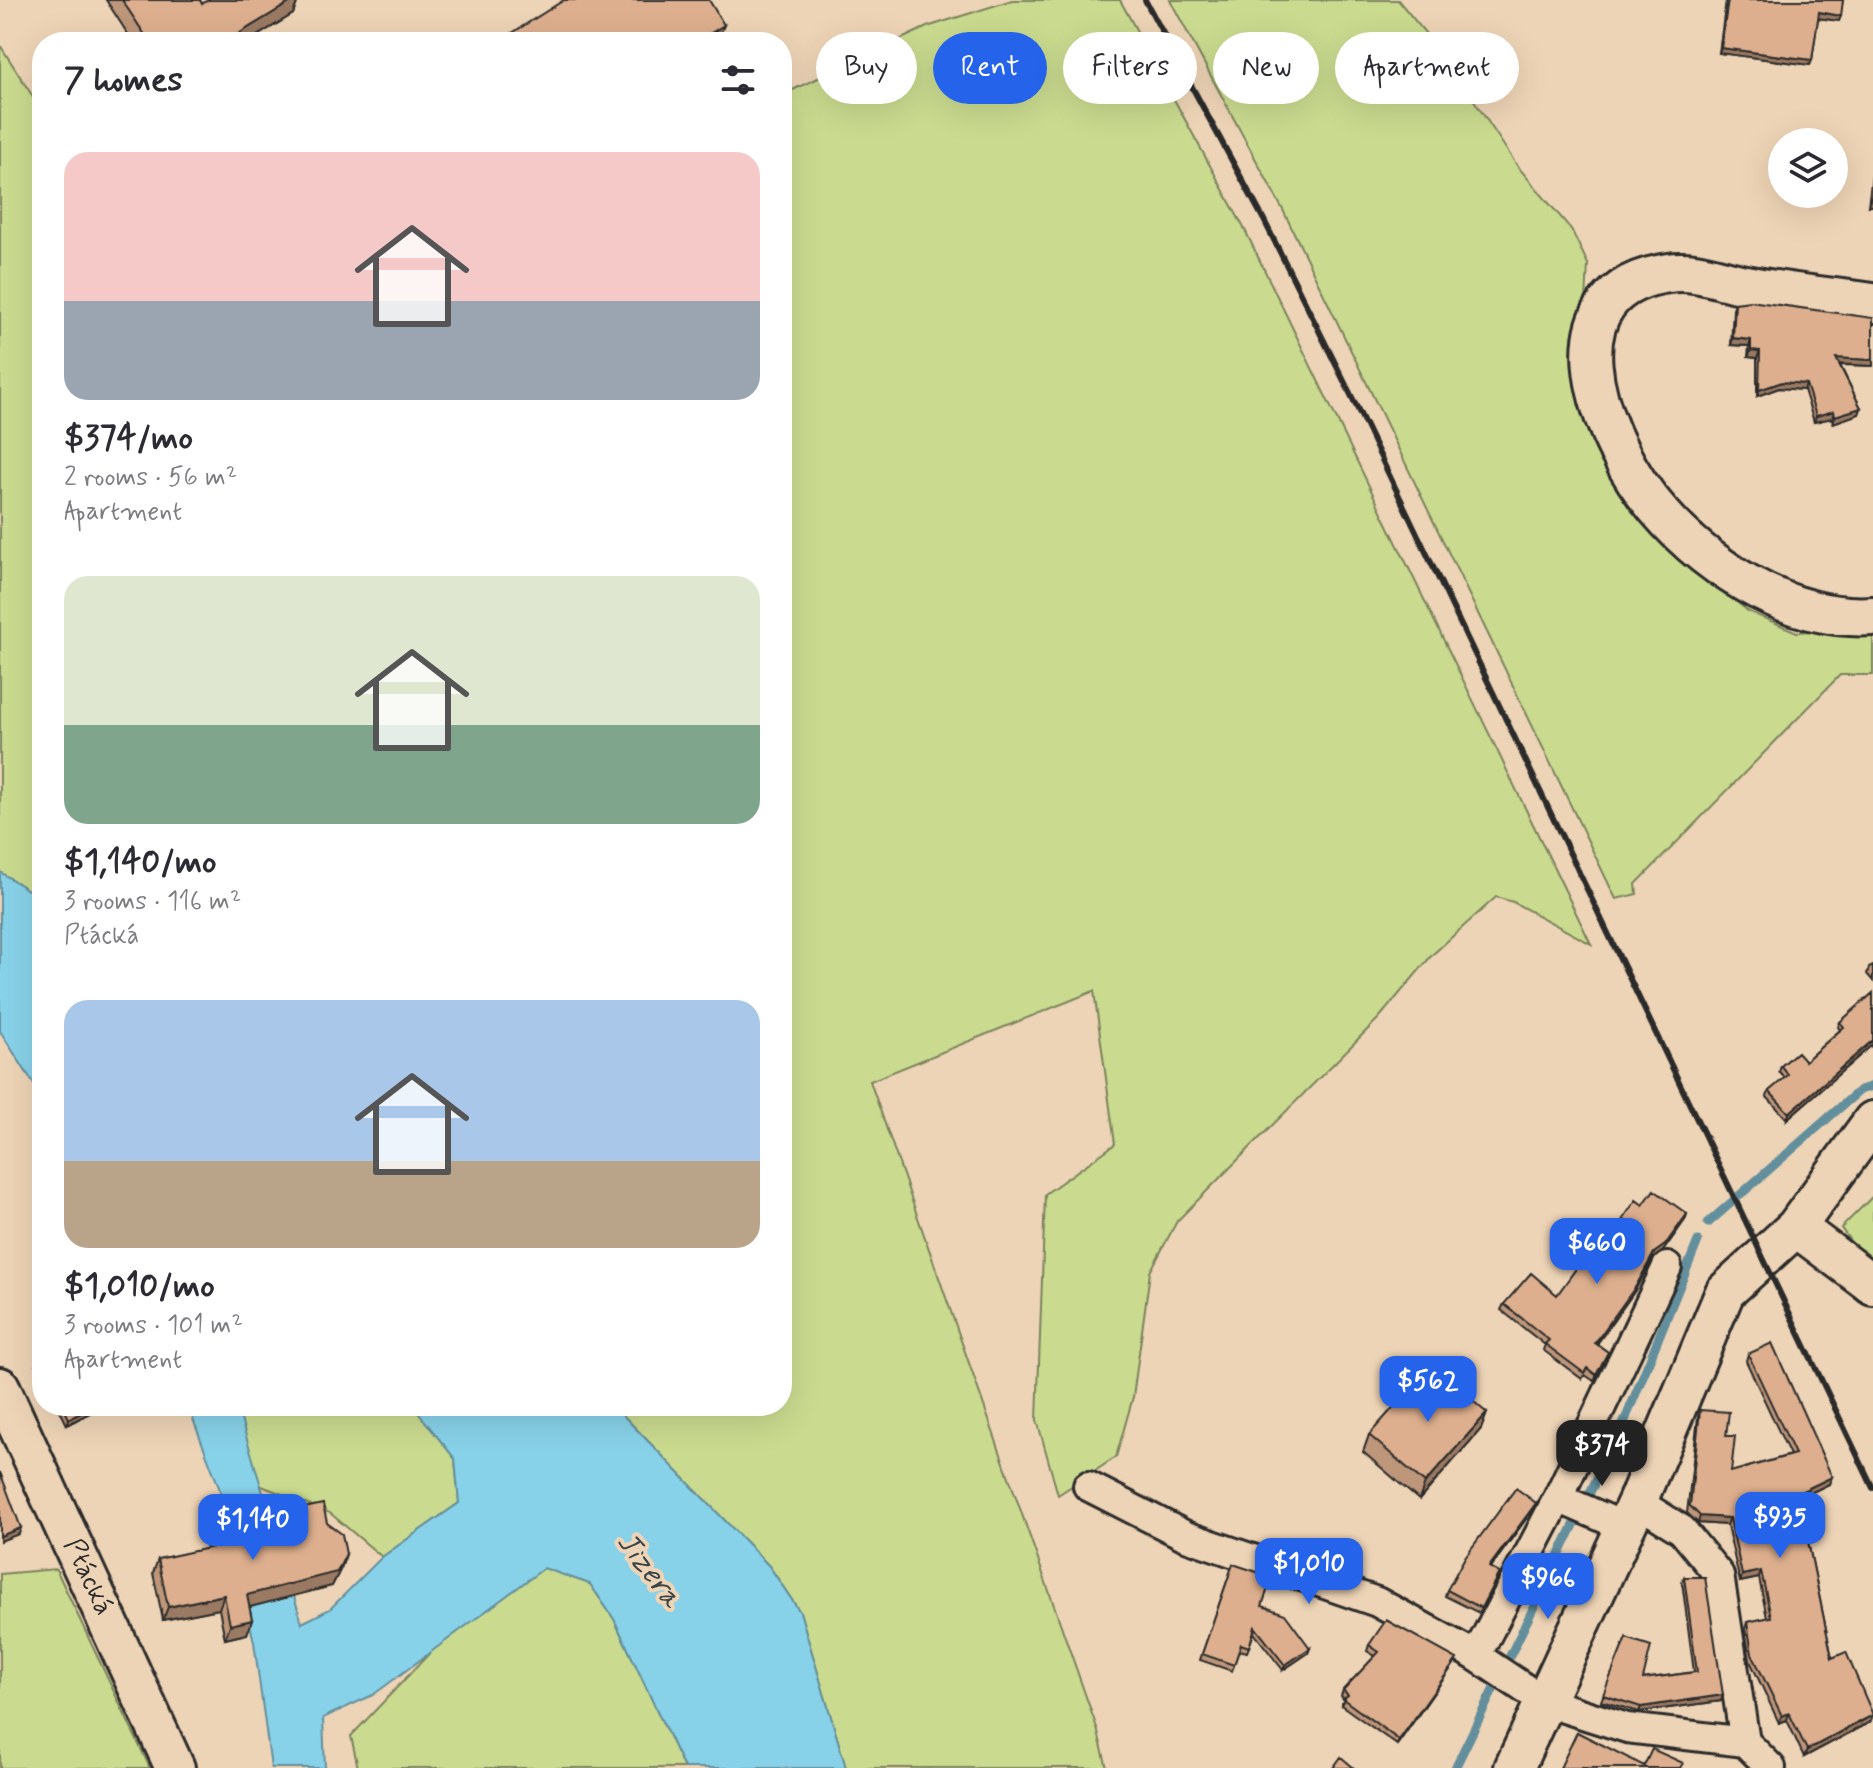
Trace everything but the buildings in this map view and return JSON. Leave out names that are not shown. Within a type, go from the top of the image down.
[{"type":"main road","points":[[1873,303],[1741,284],[1704,274],[1670,272],[1620,291],[1599,311],[1590,363],[1603,413],[1627,465],[1647,497],[1687,537],[1730,573],[1779,600],[1819,614],[1873,616]]},
{"type":"main road","points":[[1514,1768],[1631,1514],[1725,1292],[1796,1227],[1873,1122]]},
{"type":"main road","points":[[1796,1227],[1873,1285]]},
{"type":"main road","name":"Ptácká","points":[[0,1387],[175,1768]]},
{"type":"street","points":[[1476,1656],[1558,1498],[1667,1267]]},
{"type":"street","points":[[1088,1486],[1186,1536],[1377,1602],[1476,1656],[1545,1702],[1627,1728],[1745,1742]]},
{"type":"street","points":[[1558,1498],[1631,1514],[1682,1530],[1719,1575],[1745,1742],[1771,1768]]},
{"type":"green space","points":[[1012,0],[1120,0],[1137,32],[1063,32],[1063,104],[1177,104],[1245,230],[1591,944],[1513,902],[1496,897],[1432,955],[1379,1018],[1177,1221],[1150,1272],[1133,1397],[1116,1457],[1058,1495],[1037,1420],[1045,1194],[1115,1144],[1094,991],[870,1081],[1097,1728],[1107,1768],[846,1768],[800,1612],[769,1566],[624,1416],[792,1416],[792,90],[816,79],[816,104],[917,104],[916,32]]},
{"type":"green space","points":[[1170,0],[1398,0],[1424,32],[1335,32],[1335,104],[1476,104],[1518,167],[1571,229],[1588,264],[1583,358],[1681,557],[1749,612],[1797,632],[1873,627],[1873,675],[1840,675],[1636,884],[1637,894],[1616,899],[1283,210],[1226,104],[1319,104],[1319,32],[1213,32],[1213,80],[1197,50],[1197,32],[1187,32]]},
{"type":"green space","points":[[0,45],[32,95],[32,893],[0,872]]},
{"type":"green space","points":[[1873,1196],[1873,1273],[1841,1228]]},
{"type":"green space","points":[[240,1416],[421,1416],[455,1459],[459,1503],[382,1557],[330,1513],[259,1485]]},
{"type":"green space","points":[[544,1568],[590,1584],[614,1619],[684,1768],[358,1768],[351,1736],[440,1642]]},
{"type":"green space","points":[[56,1569],[150,1768],[0,1768],[0,1574]]},
{"type":"water","points":[[0,872],[32,893],[32,1081],[0,1031]]},
{"type":"water","name":"Jizera","points":[[192,1416],[240,1416],[302,1623],[330,1609],[382,1557],[459,1503],[455,1459],[421,1416],[624,1416],[769,1566],[800,1612],[846,1768],[684,1768],[614,1619],[590,1584],[544,1568],[373,1695],[323,1718],[325,1768],[271,1768],[254,1642],[219,1487]]},
{"type":"waterway","points":[[1708,1223],[1860,1090],[1873,1086]]},
{"type":"waterway","points":[[1506,1664],[1623,1425],[1698,1241]]},
{"type":"waterway","points":[[1455,1768],[1496,1684]]},
{"type":"railway","points":[[1145,0],[1264,220],[1350,393],[1873,1488]]}]
